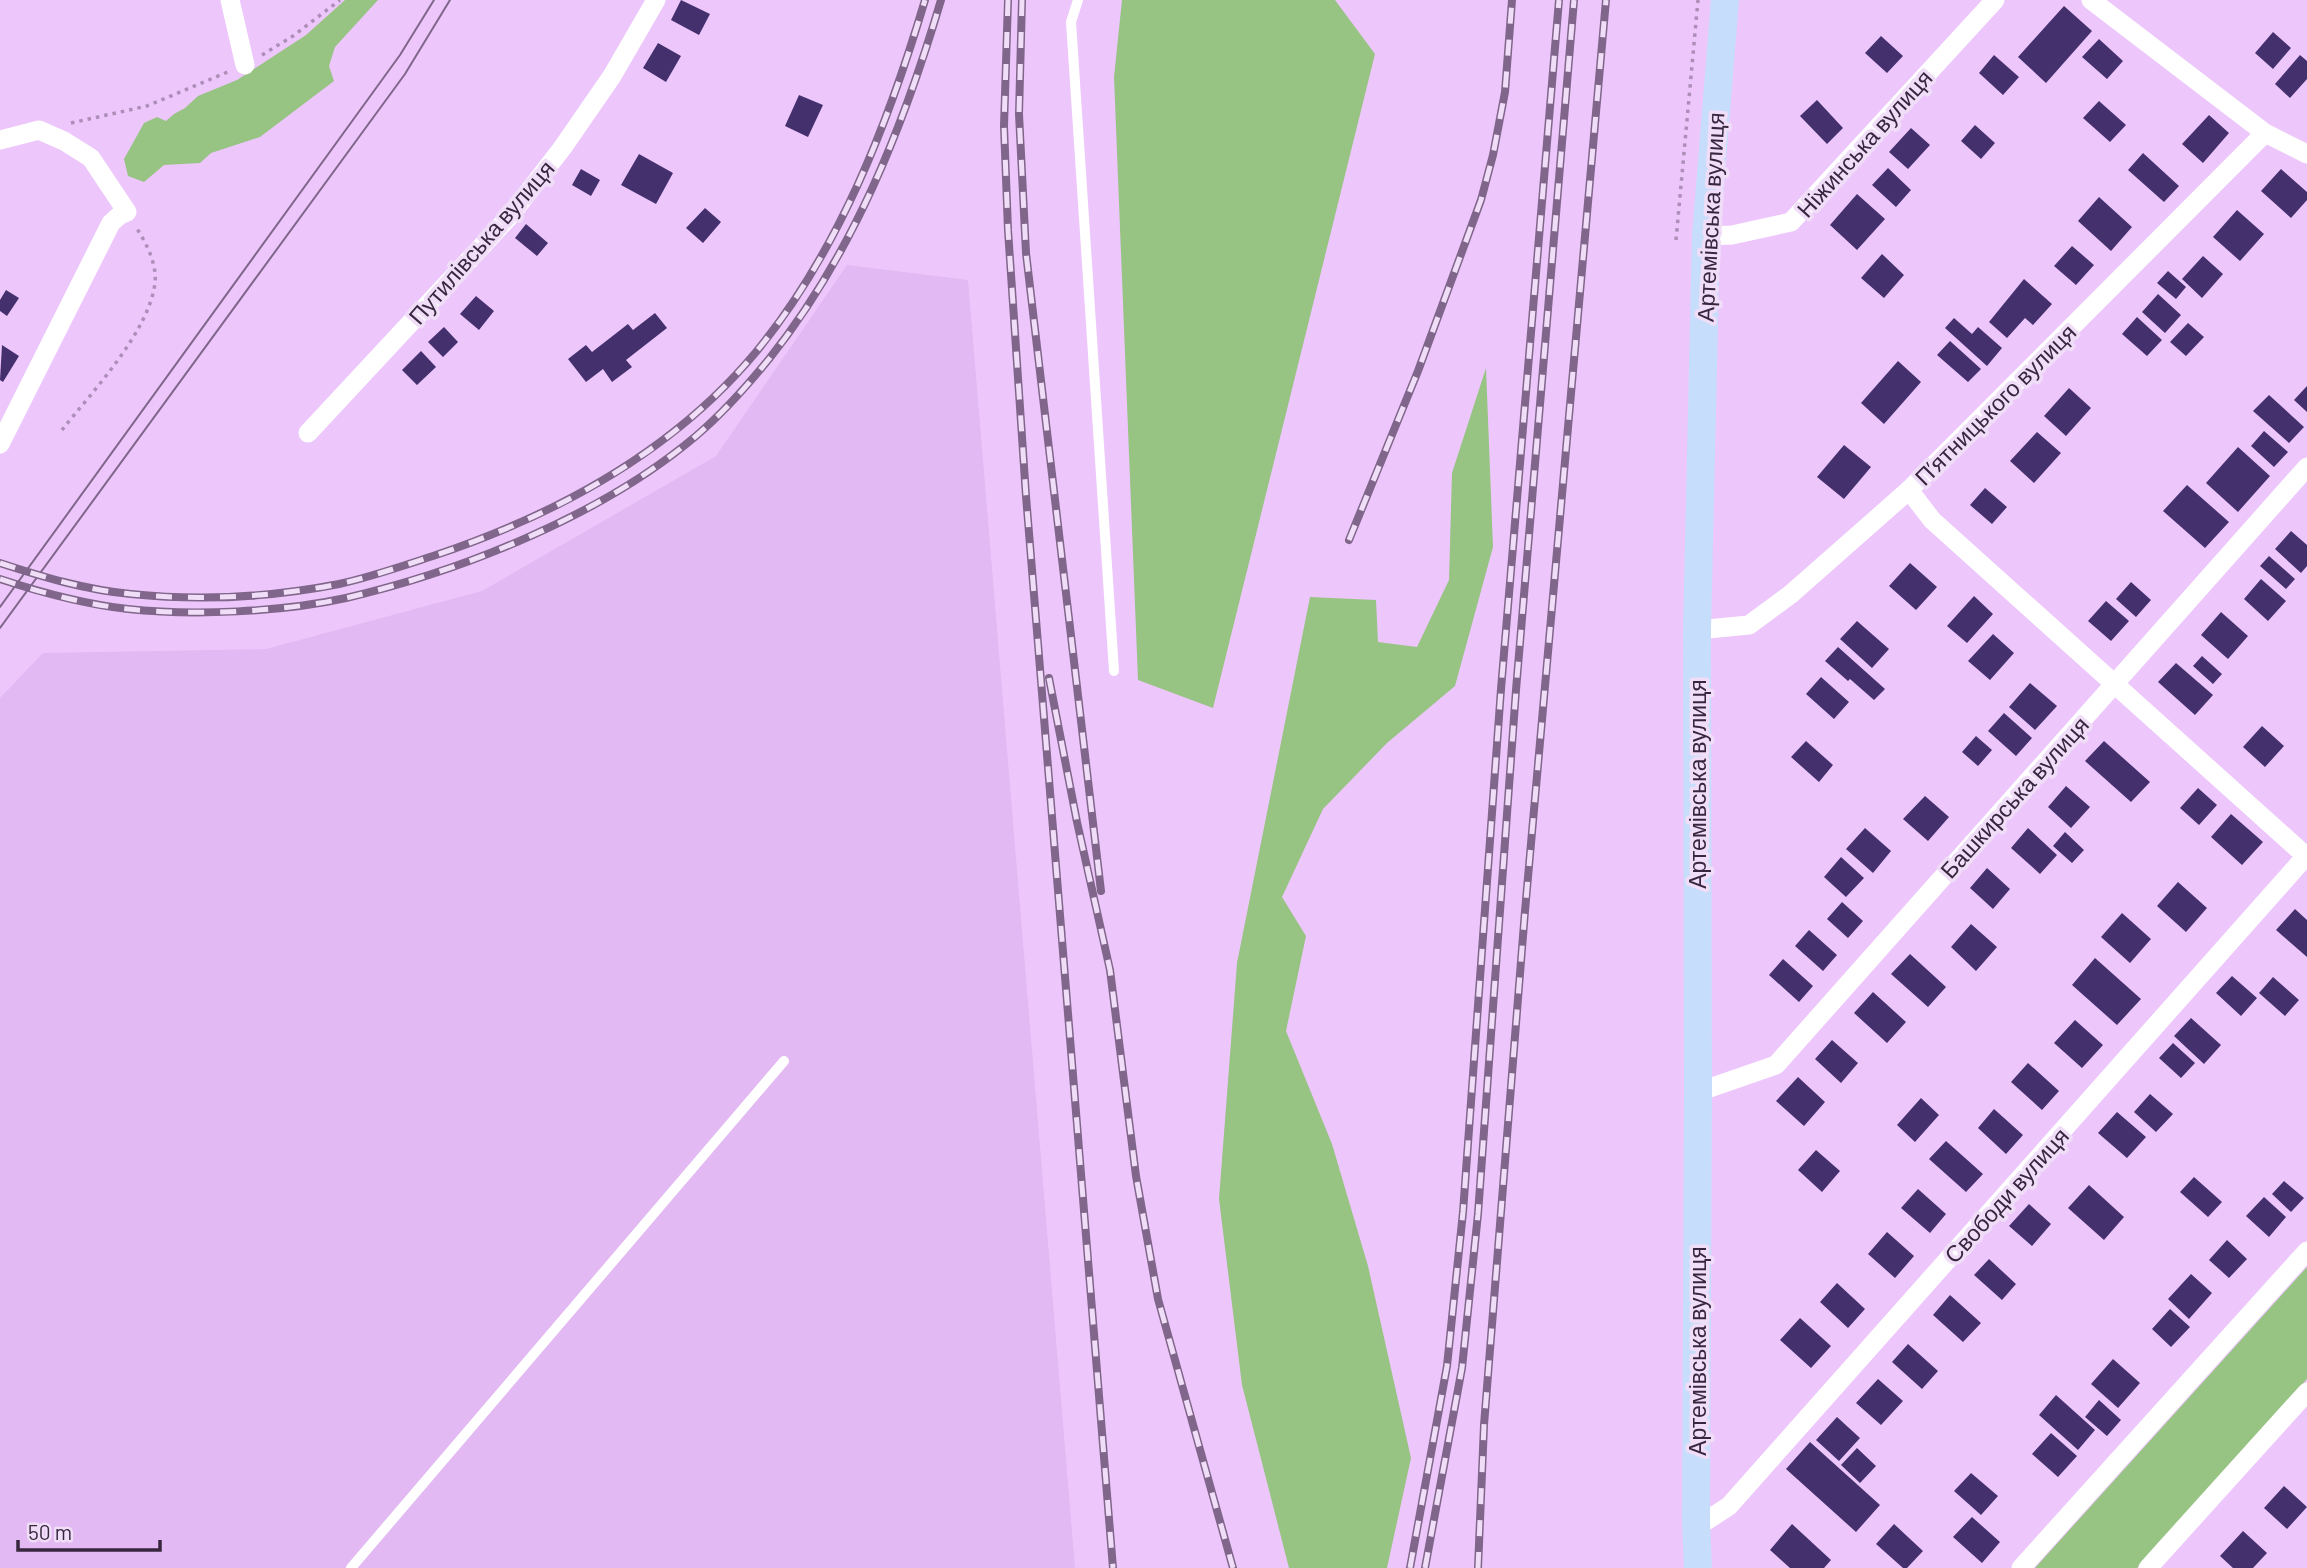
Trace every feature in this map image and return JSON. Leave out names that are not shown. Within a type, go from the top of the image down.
[{"type":"main road","name":"Артемівська вулиця","points":[[1698,1568],[1697,630],[1706,236],[1725,0]]},
{"type":"street","points":[[230,0],[246,65]]},
{"type":"street","name":"Путилівська вулиця","points":[[307,433],[509,217],[563,147],[612,76],[656,0]]},
{"type":"street","name":"Ніжинська вулиця","points":[[1706,236],[1732,235],[1791,222],[1995,0]]},
{"type":"street","points":[[2091,0],[2265,133],[2307,154]]},
{"type":"street","points":[[0,140],[39,130],[64,141],[91,158],[127,212],[111,223],[0,444]]},
{"type":"street","name":"П’ятницького вулиця","points":[[1697,630],[1749,625],[1791,594],[1909,490],[2265,133]]},
{"type":"street","name":"Башкирська вулиця","points":[[1698,1092],[1776,1065],[2307,467]]},
{"type":"street","points":[[1909,490],[1932,520],[2307,856]]},
{"type":"street","name":"Свободи вулиця","points":[[1696,1522],[1706,1521],[1729,1506],[2307,856]]},
{"type":"street","points":[[2021,1568],[2307,1251]]},
{"type":"street","points":[[2148,1568],[2307,1391]]},
{"type":"lane","points":[[1078,0],[1071,22],[1114,671]]},
{"type":"lane","points":[[351,1568],[784,1060]]},
{"type":"path","points":[[39,130],[147,106],[246,65],[293,36],[340,0]]},
{"type":"path","points":[[1676,240],[1698,0]]},
{"type":"path","points":[[62,430],[128,345],[147,309],[155,283],[147,246],[127,212]]},
{"type":"shaded area","points":[[847,265],[968,280],[1075,1568],[0,1568],[0,698],[43,653],[266,649],[482,591],[716,456]]},
{"type":"green space","points":[[345,0],[378,0],[335,47],[329,66],[334,81],[260,137],[211,153],[200,163],[164,165],[144,182],[128,176],[124,159],[144,123],[157,117],[166,121],[198,96],[237,80],[306,35]]},
{"type":"green space","points":[[1122,0],[1335,0],[1375,54],[1213,708],[1138,680],[1114,77]]},
{"type":"green space","points":[[1486,368],[1493,547],[1455,686],[1387,743],[1323,809],[1282,897],[1306,936],[1286,1031],[1332,1144],[1368,1266],[1411,1458],[1387,1568],[1289,1568],[1242,1385],[1219,1199],[1237,963],[1310,597],[1376,600],[1378,642],[1417,647],[1449,580],[1452,473]]},
{"type":"green space","points":[[2307,1267],[2307,1379],[2137,1568],[2035,1568]]},
{"type":"building","points":[[681,0],[710,14],[699,35],[671,20]]},
{"type":"building","points":[[2064,6],[2092,31],[2046,83],[2018,57]]},
{"type":"building","points":[[2273,32],[2291,48],[2273,69],[2255,53]]},
{"type":"building","points":[[1881,36],[1903,56],[1887,73],[1865,53]]},
{"type":"building","points":[[2099,39],[2123,61],[2107,79],[2082,57]]},
{"type":"building","points":[[658,43],[681,56],[666,82],[643,68]]},
{"type":"building","points":[[1994,55],[2019,77],[2003,95],[1979,73]]},
{"type":"building","points":[[2300,55],[2307,61],[2307,79],[2290,98],[2275,84]]},
{"type":"building","points":[[799,95],[823,105],[808,137],[785,126]]},
{"type":"building","points":[[1817,100],[1843,128],[1827,144],[1800,116]]},
{"type":"building","points":[[2099,101],[2126,125],[2110,142],[2083,118]]},
{"type":"building","points":[[2209,115],[2229,133],[2203,163],[2182,144]]},
{"type":"building","points":[[1975,125],[1995,143],[1981,159],[1961,141]]},
{"type":"building","points":[[1911,128],[1930,145],[1908,169],[1889,152]]},
{"type":"building","points":[[2143,153],[2179,186],[2164,202],[2128,170]]},
{"type":"building","points":[[639,154],[673,173],[656,204],[621,185]]},
{"type":"building","points":[[1888,168],[1911,190],[1896,207],[1872,185]]},
{"type":"building","points":[[581,169],[600,180],[591,196],[572,185]]},
{"type":"building","points":[[2281,169],[2307,192],[2307,200],[2291,218],[2261,191]]},
{"type":"building","points":[[1857,194],[1885,219],[1857,250],[1830,225]]},
{"type":"building","points":[[2099,197],[2132,227],[2111,251],[2078,221]]},
{"type":"building","points":[[705,208],[721,222],[703,243],[686,228]]},
{"type":"building","points":[[2237,210],[2264,234],[2240,261],[2213,237]]},
{"type":"building","points":[[526,224],[548,243],[537,256],[515,238]]},
{"type":"building","points":[[2072,246],[2094,265],[2076,285],[2054,266]]},
{"type":"building","points":[[1882,254],[1904,275],[1884,298],[1861,278]]},
{"type":"building","points":[[2203,256],[2223,274],[2202,298],[2182,279]]},
{"type":"building","points":[[2168,271],[2186,287],[2176,299],[2157,283]]},
{"type":"building","points":[[2024,279],[2052,304],[2033,325],[2025,318],[2007,338],[1989,322]]},
{"type":"building","points":[[6,290],[19,298],[7,316],[0,311],[0,300]]},
{"type":"building","points":[[2158,294],[2181,315],[2165,333],[2142,312]]},
{"type":"building","points":[[476,296],[494,311],[479,330],[460,314]]},
{"type":"building","points":[[655,313],[667,328],[626,360],[632,367],[612,382],[603,369],[586,382],[568,359],[586,345],[592,352],[628,324],[633,330]]},
{"type":"building","points":[[2137,317],[2162,340],[2147,356],[2122,334]]},
{"type":"building","points":[[1954,318],[1972,334],[1978,327],[2002,348],[1987,366],[1945,328]]},
{"type":"building","points":[[2188,323],[2204,337],[2186,356],[2170,342]]},
{"type":"building","points":[[444,327],[458,342],[443,357],[428,342]]},
{"type":"building","points":[[1950,341],[1981,369],[1968,382],[1937,355]]},
{"type":"building","points":[[2,345],[19,356],[3,382],[0,380]]},
{"type":"building","points":[[421,351],[436,367],[417,385],[402,370]]},
{"type":"building","points":[[1898,361],[1921,382],[1884,424],[1861,403]]},
{"type":"building","points":[[2307,386],[2307,412],[2294,400]]},
{"type":"building","points":[[2069,388],[2091,408],[2066,436],[2044,416]]},
{"type":"building","points":[[2269,395],[2304,427],[2289,443],[2253,411]]},
{"type":"building","points":[[2264,431],[2288,452],[2274,467],[2251,446]]},
{"type":"building","points":[[2037,432],[2061,453],[2034,483],[2010,461]]},
{"type":"building","points":[[1844,445],[1871,467],[1844,499],[1817,477]]},
{"type":"building","points":[[2238,447],[2270,476],[2238,512],[2206,483]]},
{"type":"building","points":[[2187,485],[2229,522],[2205,548],[2163,511]]},
{"type":"building","points":[[1985,488],[2007,507],[1992,524],[1970,505]]},
{"type":"building","points":[[2291,531],[2307,545],[2307,566],[2301,573],[2275,549]]},
{"type":"building","points":[[2269,556],[2295,579],[2286,589],[2260,566]]},
{"type":"building","points":[[1910,563],[1937,587],[1916,610],[1889,586]]},
{"type":"building","points":[[2261,579],[2286,601],[2268,621],[2244,599]]},
{"type":"building","points":[[2131,582],[2151,600],[2136,617],[2116,599]]},
{"type":"building","points":[[1974,596],[1993,614],[1967,643],[1947,626]]},
{"type":"building","points":[[2106,601],[2129,621],[2111,641],[2088,621]]},
{"type":"building","points":[[2221,612],[2248,636],[2228,659],[2201,635]]},
{"type":"building","points":[[1857,621],[1889,649],[1872,668],[1840,639]]},
{"type":"building","points":[[1993,634],[2014,653],[1990,680],[1968,661]]},
{"type":"building","points":[[1838,647],[1885,689],[1874,700],[1825,661]]},
{"type":"building","points":[[2202,656],[2222,674],[2213,684],[2193,666]]},
{"type":"building","points":[[2176,663],[2213,695],[2195,715],[2158,682]]},
{"type":"building","points":[[1821,677],[1849,702],[1834,719],[1806,694]]},
{"type":"building","points":[[2030,683],[2057,706],[2035,730],[2009,707]]},
{"type":"building","points":[[2004,713],[2032,738],[2016,756],[1988,731]]},
{"type":"building","points":[[2262,726],[2284,746],[2265,767],[2243,747]]},
{"type":"building","points":[[1976,736],[1992,750],[1978,766],[1962,752]]},
{"type":"building","points":[[1806,741],[1833,765],[1819,782],[1791,757]]},
{"type":"building","points":[[2104,741],[2150,782],[2131,802],[2085,761]]},
{"type":"building","points":[[2066,786],[2090,807],[2071,828],[2048,807]]},
{"type":"building","points":[[2198,788],[2217,805],[2199,825],[2180,808]]},
{"type":"building","points":[[1925,796],[1949,817],[1928,841],[1903,819]]},
{"type":"building","points":[[2231,814],[2263,842],[2242,865],[2211,837]]},
{"type":"building","points":[[1865,828],[1891,851],[1873,873],[1846,849]]},
{"type":"building","points":[[2028,828],[2057,855],[2040,874],[2011,848]]},
{"type":"building","points":[[2065,832],[2084,850],[2072,863],[2053,846]]},
{"type":"building","points":[[1841,857],[1864,878],[1846,897],[1824,877]]},
{"type":"building","points":[[1987,868],[2010,889],[1993,909],[1970,888]]},
{"type":"building","points":[[2178,882],[2207,908],[2186,932],[2157,906]]},
{"type":"building","points":[[1842,902],[1863,921],[1848,938],[1827,919]]},
{"type":"building","points":[[2295,909],[2307,920],[2307,957],[2276,930]]},
{"type":"building","points":[[2122,913],[2151,939],[2130,963],[2101,937]]},
{"type":"building","points":[[1971,924],[1997,947],[1976,971],[1951,947]]},
{"type":"building","points":[[1809,930],[1837,955],[1823,971],[1795,946]]},
{"type":"building","points":[[1910,954],[1946,987],[1928,1007],[1891,974]]},
{"type":"building","points":[[2095,958],[2141,999],[2117,1025],[2072,985]]},
{"type":"building","points":[[1783,959],[1813,986],[1799,1002],[1769,975]]},
{"type":"building","points":[[2232,976],[2257,998],[2241,1016],[2216,993]]},
{"type":"building","points":[[2273,977],[2299,1000],[2285,1016],[2259,993]]},
{"type":"building","points":[[1873,992],[1906,1022],[1887,1043],[1854,1013]]},
{"type":"building","points":[[2191,1018],[2221,1045],[2204,1064],[2174,1036]]},
{"type":"building","points":[[2075,1020],[2103,1045],[2082,1068],[2054,1043]]},
{"type":"building","points":[[1832,1040],[1858,1063],[1841,1083],[1815,1059]]},
{"type":"building","points":[[2173,1043],[2195,1063],[2181,1078],[2159,1058]]},
{"type":"building","points":[[2028,1063],[2059,1091],[2042,1110],[2011,1082]]},
{"type":"building","points":[[1798,1077],[1825,1102],[1804,1126],[1776,1101]]},
{"type":"building","points":[[2150,1094],[2173,1114],[2156,1132],[2134,1112]]},
{"type":"building","points":[[1921,1098],[1939,1115],[1915,1142],[1897,1125]]},
{"type":"building","points":[[1994,1109],[2023,1135],[2006,1154],[1978,1128]]},
{"type":"building","points":[[2117,1112],[2146,1137],[2127,1158],[2098,1133]]},
{"type":"building","points":[[1946,1141],[1983,1174],[1966,1192],[1929,1159]]},
{"type":"building","points":[[1816,1150],[1840,1171],[1822,1192],[1798,1170]]},
{"type":"building","points":[[2194,1177],[2222,1202],[2208,1217],[2180,1192]]},
{"type":"building","points":[[2284,1181],[2304,1198],[2291,1212],[2272,1194]]},
{"type":"building","points":[[2089,1185],[2124,1217],[2104,1240],[2068,1208]]},
{"type":"building","points":[[1918,1189],[1946,1214],[1930,1233],[1901,1208]]},
{"type":"building","points":[[2264,1197],[2286,1217],[2269,1237],[2246,1216]]},
{"type":"building","points":[[2029,1204],[2051,1224],[2032,1246],[2009,1226]]},
{"type":"building","points":[[1887,1232],[1914,1256],[1895,1278],[1868,1254]]},
{"type":"building","points":[[2227,1240],[2247,1259],[2229,1278],[2209,1260]]},
{"type":"building","points":[[1989,1259],[2016,1284],[2002,1300],[1974,1275]]},
{"type":"building","points":[[2191,1274],[2212,1293],[2189,1319],[2168,1299]]},
{"type":"building","points":[[1837,1283],[1865,1309],[1848,1328],[1820,1302]]},
{"type":"building","points":[[1950,1295],[1981,1323],[1963,1342],[1933,1315]]},
{"type":"building","points":[[2170,1309],[2190,1327],[2171,1347],[2152,1329]]},
{"type":"building","points":[[1800,1318],[1831,1346],[1811,1368],[1780,1340]]},
{"type":"building","points":[[1908,1344],[1938,1371],[1922,1389],[1892,1362]]},
{"type":"building","points":[[2113,1359],[2140,1383],[2118,1408],[2091,1384]]},
{"type":"building","points":[[1878,1379],[1903,1401],[1881,1425],[1856,1403]]},
{"type":"building","points":[[2056,1395],[2095,1430],[2078,1450],[2039,1415]]},
{"type":"building","points":[[2099,1400],[2121,1420],[2107,1436],[2085,1417]]},
{"type":"building","points":[[1837,1417],[1860,1438],[1839,1461],[1816,1440]]},
{"type":"building","points":[[2051,1433],[2077,1456],[2058,1477],[2032,1454]]},
{"type":"building","points":[[1810,1442],[1880,1505],[1856,1532],[1786,1469]]},
{"type":"building","points":[[1857,1448],[1876,1466],[1860,1483],[1841,1465]]},
{"type":"building","points":[[1971,1473],[1998,1496],[1981,1515],[1954,1491]]},
{"type":"building","points":[[2284,1486],[2307,1507],[2287,1529],[2264,1508]]},
{"type":"building","points":[[1972,1517],[2000,1542],[1982,1563],[1953,1537]]},
{"type":"building","points":[[1792,1524],[1831,1560],[1824,1568],[1790,1568],[1770,1550]]},
{"type":"building","points":[[1894,1524],[1923,1551],[1907,1568],[1903,1568],[1876,1544]]},
{"type":"building","points":[[2243,1531],[2267,1553],[2253,1568],[2233,1568],[2220,1556]]},
{"type":"tram line","points":[[0,607],[400,55],[434,0]]},
{"type":"tram line","points":[[0,628],[405,74],[450,0]]},
{"type":"railway","points":[[0,563],[81,586],[157,596],[262,595],[314,588],[375,575],[479,540],[567,500],[609,476],[687,421],[723,388],[756,352],[786,313],[812,272],[858,185],[895,93],[925,0]]},
{"type":"railway","points":[[0,579],[111,607],[180,612],[294,607],[346,598],[437,572],[530,536],[619,490],[659,464],[715,418],[761,369],[799,319],[826,277],[872,188],[910,95],[941,0]]},
{"type":"railway","points":[[1008,0],[1004,126],[1008,230],[1026,496],[1113,1568]]},
{"type":"railway","points":[[1022,0],[1019,114],[1026,253],[1101,891]]},
{"type":"railway","points":[[1349,540],[1418,371],[1481,200],[1505,92],[1512,0]]},
{"type":"railway","points":[[1410,1568],[1447,1366],[1463,1212],[1501,689],[1559,0]]},
{"type":"railway","points":[[1425,1568],[1462,1368],[1478,1214],[1516,690],[1574,0]]},
{"type":"railway","points":[[1478,1568],[1484,1425],[1525,911],[1606,0]]},
{"type":"railway","points":[[1049,678],[1110,970],[1136,1176],[1158,1299],[1233,1568]]}]
